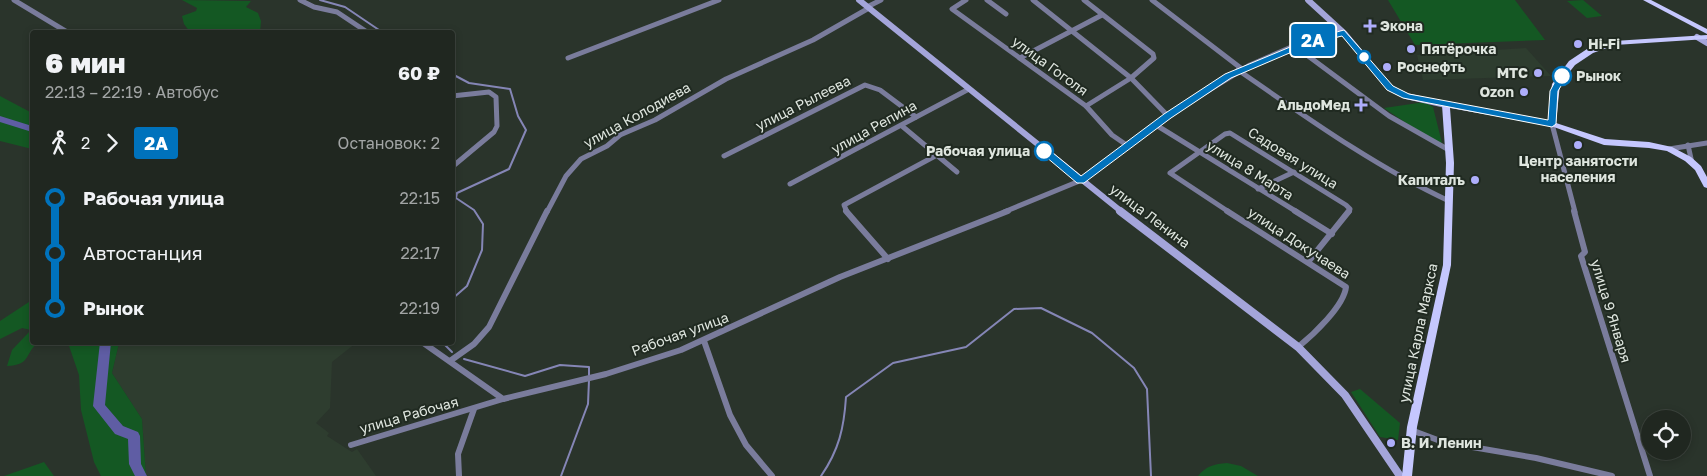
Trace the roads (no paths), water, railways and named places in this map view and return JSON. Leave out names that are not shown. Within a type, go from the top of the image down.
[{"type":"main road","points":[[1646,0],[1707,32]]},
{"type":"main road","points":[[1552,124],[1556,84],[1572,63],[1590,51],[1614,43],[1707,37]]},
{"type":"main road","points":[[1446,104],[1552,124],[1604,142],[1650,145],[1669,149],[1692,162],[1707,183]]},
{"type":"main road","name":"улица Карла Маркса","points":[[1406,476],[1411,430],[1446,273],[1449,150],[1446,104]]},
{"type":"street","points":[[14,0],[64,30]]},
{"type":"street","points":[[300,0],[314,7],[337,12],[364,30]]},
{"type":"street","points":[[568,58],[720,0]]},
{"type":"street","name":"улица Ленина","points":[[858,0],[1081,181],[1298,347],[1345,394],[1400,476]]},
{"type":"street","name":"улица Колодиева","points":[[450,361],[474,344],[489,327],[566,176],[581,159],[607,146],[620,135],[655,120],[726,79],[813,40],[881,0]]},
{"type":"street","name":"улица Гоголя","points":[[966,0],[953,7],[953,10],[1086,106],[1112,135],[1128,146]]},
{"type":"street","points":[[987,0],[1006,14]]},
{"type":"street","points":[[1034,0],[1131,78],[1168,116]]},
{"type":"street","points":[[1084,0],[1154,56],[1152,63],[1086,106]]},
{"type":"street","points":[[1152,0],[1240,69],[1347,145],[1413,184],[1449,201]]},
{"type":"street","points":[[1308,0],[1344,33],[1395,92],[1446,104]]},
{"type":"street","points":[[1020,58],[1102,15]]},
{"type":"street","name":"Рабочая улица","points":[[571,385],[704,341],[760,317],[809,291],[1063,190],[1081,181],[1168,116],[1240,69],[1324,36],[1344,33]]},
{"type":"street","points":[[1697,37],[1707,43]]},
{"type":"street","points":[[1296,47],[1376,106],[1428,140],[1449,150]]},
{"type":"street","name":"улица Рылеева","points":[[724,156],[865,85],[880,90],[916,117]]},
{"type":"street","name":"улица Репина","points":[[790,184],[969,89]]},
{"type":"street","points":[[455,96],[489,92],[496,96],[497,104],[494,132],[455,164]]},
{"type":"street","name":"улица 9 Января","points":[[1552,124],[1585,252],[1581,256],[1650,476]]},
{"type":"street","name":"улица 8 Марта","points":[[1156,125],[1332,234]]},
{"type":"street","points":[[902,126],[957,172]]},
{"type":"street","name":"Садовая улица","points":[[1173,177],[1171,172],[1224,134],[1230,133],[1294,172],[1349,207],[1349,213],[1308,262]]},
{"type":"street","points":[[1669,149],[1707,144]]},
{"type":"street","points":[[1688,145],[1692,162]]},
{"type":"street","points":[[888,259],[844,209],[844,205],[936,155]]},
{"type":"street","points":[[1258,189],[1294,172]]},
{"type":"street","name":"улица Докучаева","points":[[1173,177],[1343,284],[1347,292],[1310,336],[1298,347]]},
{"type":"street","points":[[704,341],[730,415],[746,445],[772,476]]},
{"type":"street","points":[[426,345],[503,399]]},
{"type":"street","name":"улица Рабочая","points":[[351,445],[503,399],[571,385]]},
{"type":"street","name":"улица Рабочая","points":[[459,476],[458,454],[474,409]]},
{"type":"street","points":[[1411,430],[1443,442],[1536,458],[1612,476]]},
{"type":"waterway","points":[[320,0],[345,7],[379,30]]},
{"type":"waterway","points":[[455,76],[469,83],[510,89],[518,116],[526,130],[509,169],[457,193],[456,198],[474,210],[483,224],[482,250],[467,286],[455,296]]},
{"type":"waterway","points":[[0,119],[30,128]]},
{"type":"waterway","points":[[821,476],[840,438],[846,397],[893,363],[966,347],[1014,309],[1041,308],[1092,333],[1134,368],[1147,389],[1151,476]]},
{"type":"waterway","points":[[106,345],[99,406],[119,430],[134,436],[135,464],[141,476]]},
{"type":"waterway","points":[[445,345],[452,352]]},
{"type":"waterway","points":[[464,359],[525,376],[560,365],[589,367],[589,376]]},
{"type":"waterway","points":[[561,476],[588,404],[589,380]]},
{"type":"place","name":"Экона","points":[[1370,26]]},
{"type":"place","name":"Hi-Fi","points":[[1578,44]]},
{"type":"place","name":"Пятёрочка","points":[[1411,49]]},
{"type":"place","name":"Роснефть","points":[[1387,67]]},
{"type":"place","name":"МТС","points":[[1538,73]]},
{"type":"place","name":"Рынок","points":[[1562,76]]},
{"type":"place","name":"Ozon","points":[[1524,92]]},
{"type":"place","name":"АльдоМед","points":[[1361,105]]},
{"type":"place","name":"Центр занятости населения","points":[[1578,145]]},
{"type":"place","name":"Рабочая улица","points":[[1044,151]]},
{"type":"place","name":"Капиталъ","points":[[1475,180]]},
{"type":"place","name":"В. И. Ленин","points":[[1391,443]]}]
